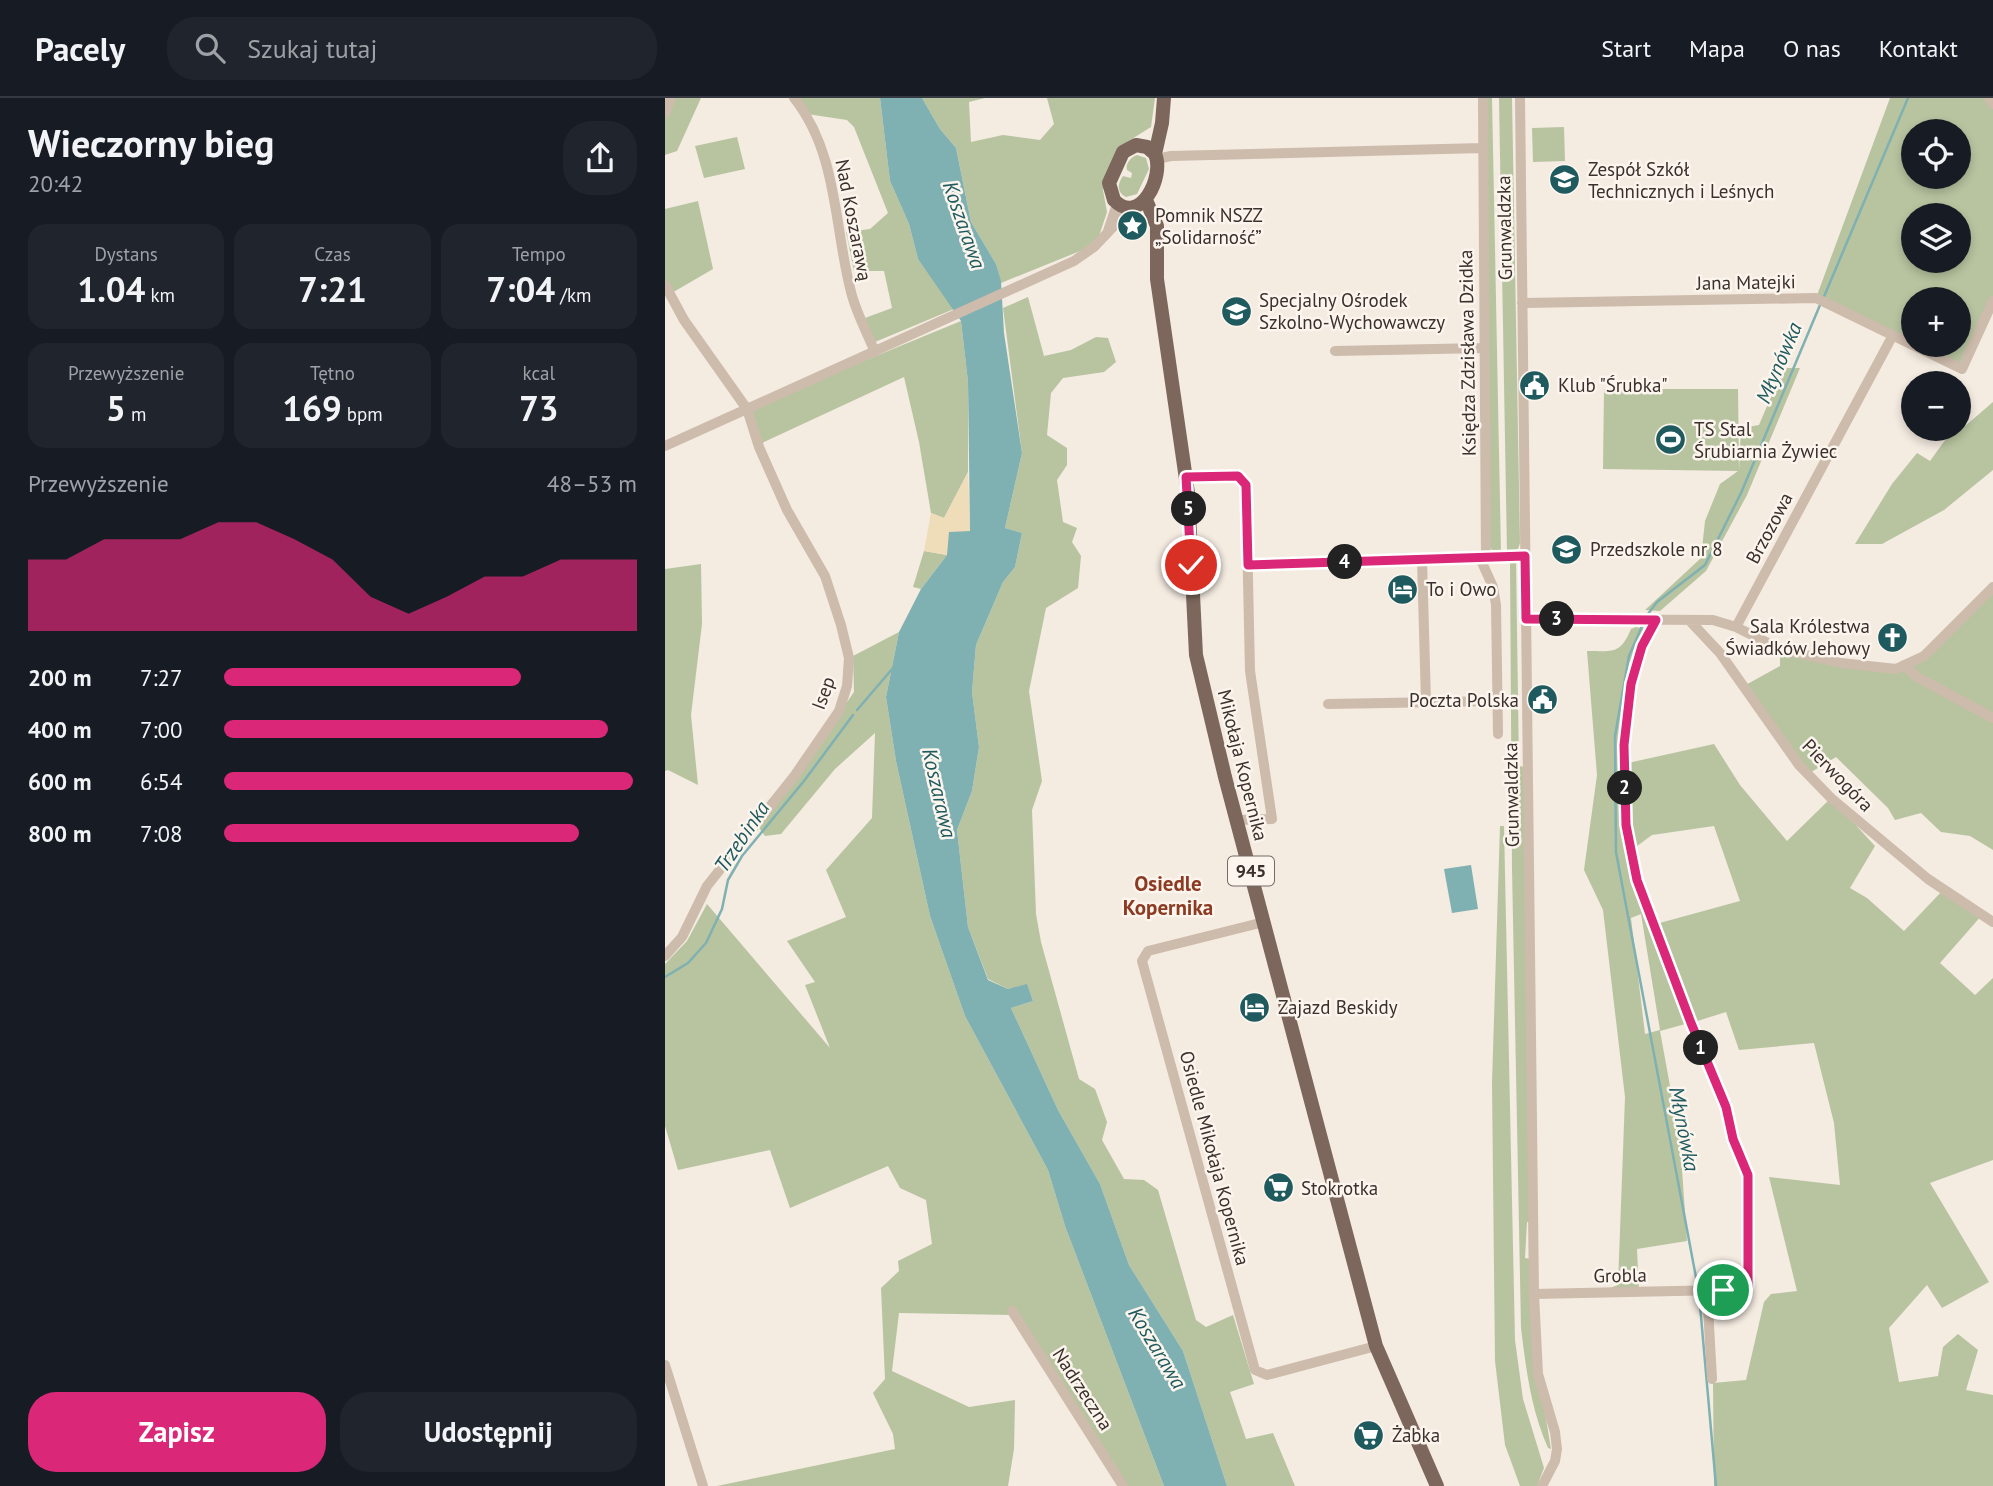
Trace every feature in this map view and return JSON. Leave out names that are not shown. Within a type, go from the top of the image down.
[{"type":"main road","name":"945","points":[[1152,153],[1136,145],[1126,150],[1115,168],[1109,187],[1111,196],[1132,205],[1158,171],[1152,153],[1163,104]]},
{"type":"main road","name":"Mikołaja Kopernika","points":[[1132,205],[1155,220],[1157,279],[1186,477],[1196,655],[1376,1346],[1437,1486]]},
{"type":"street","points":[[665,113],[671,98]]},
{"type":"street","name":"Nad Koszarawą","points":[[794,98],[807,114],[829,173],[851,294],[875,352]]},
{"type":"street","name":"Księdza Zdzisława Dzidka","points":[[1483,98],[1483,558]]},
{"type":"street","name":"Grunwaldzka","points":[[1520,98],[1534,1294],[1538,1374],[1555,1432],[1557,1449],[1555,1461],[1542,1486]]},
{"type":"street","points":[[1989,98],[1993,104]]},
{"type":"street","points":[[1152,153],[1171,156],[1482,148]]},
{"type":"street","points":[[665,446],[1084,256],[1132,205]]},
{"type":"street","name":"Isep","points":[[665,285],[684,320],[747,409],[759,447],[787,510],[825,576],[849,658],[847,687],[839,711],[707,886],[683,937],[665,956]]},
{"type":"street","name":"Jana Matejki","points":[[1522,303],[1816,298],[1962,369],[1993,300]]},
{"type":"street","name":"Brzozowa","points":[[1736,627],[1893,335]]},
{"type":"street","points":[[1335,351],[1484,348]]},
{"type":"street","points":[[1186,477],[1238,476],[1246,485],[1250,671],[1272,819],[1237,820]]},
{"type":"street","points":[[1248,565],[1525,556]]},
{"type":"street","points":[[1483,558],[1496,605],[1498,734]]},
{"type":"street","points":[[1422,559],[1426,702]]},
{"type":"street","points":[[1526,619],[1713,620],[1736,627],[1780,649],[1896,669],[1924,656],[1993,587]]},
{"type":"street","name":"Grobla","points":[[1534,1294],[1707,1290],[1748,1286],[1750,1185],[1733,1139],[1726,1107],[1691,1023],[1631,859],[1626,825],[1624,745],[1631,684],[1642,646],[1656,620]]},
{"type":"street","name":"Pierwogóra","points":[[1689,620],[1720,653],[1799,765],[1831,798],[1929,879],[1993,922]]},
{"type":"street","points":[[1904,665],[1917,677],[1993,718]]},
{"type":"street","points":[[1328,704],[1497,701]]},
{"type":"street","name":"Osiedle Mikołaja Kopernika","points":[[1264,922],[1148,951],[1142,961],[1255,1370],[1267,1375],[1376,1346]]},
{"type":"street","points":[[1707,1290],[1711,1379]]},
{"type":"street","name":"Nadrzeczna","points":[[1012,1311],[1123,1486]]},
{"type":"street","points":[[665,1365],[703,1486]]},
{"type":"green space","points":[[671,98],[701,98],[677,151],[665,155],[665,113]]},
{"type":"green space","points":[[794,98],[880,98],[890,181],[909,224],[918,259],[954,309],[875,342],[865,318],[892,308],[884,271],[854,271],[846,232],[870,229],[888,213],[854,127],[847,120],[807,114]]},
{"type":"green space","points":[[922,98],[985,98],[969,102],[971,142],[1003,135],[1040,140],[1054,124],[1047,98],[1155,98],[1151,127],[1127,142],[1106,178],[1103,190],[1107,212],[1099,236],[1085,249],[1001,283],[996,264],[971,222],[956,148],[940,129]]},
{"type":"green space","points":[[1487,98],[1492,98],[1501,553],[1493,552],[1490,546]]},
{"type":"green space","points":[[1499,98],[1512,98],[1520,543],[1518,549],[1507,553]]},
{"type":"green space","points":[[1890,98],[1989,98],[1993,104],[1993,301],[1971,349],[1971,287],[1901,287],[1901,339],[1816,298]]},
{"type":"green space","points":[[1564,127],[1565,161],[1533,162],[1532,128]]},
{"type":"green space","points":[[737,137],[745,169],[704,178],[695,146]]},
{"type":"green space","points":[[1137,155],[1146,158],[1149,169],[1137,194],[1126,197],[1120,191],[1120,182],[1123,176],[1131,178],[1132,173],[1127,170],[1127,165]]},
{"type":"green space","points":[[698,201],[713,269],[670,294],[665,285],[665,209]]},
{"type":"green space","points":[[1028,297],[1044,356],[1071,350],[1096,337],[1108,338],[1116,362],[1104,372],[1063,378],[1051,393],[1047,435],[1067,448],[1067,465],[1057,480],[1063,522],[1077,528],[1072,542],[1081,556],[1078,588],[1046,608],[1029,691],[1042,781],[1032,810],[1036,914],[1041,942],[1079,1079],[1095,1089],[1107,1122],[1102,1140],[1124,1179],[1144,1180],[1158,1190],[1196,1320],[1206,1327],[1233,1315],[1254,1384],[1230,1392],[1246,1439],[1273,1433],[1295,1486],[1227,1486],[1183,1351],[1129,1265],[1100,1184],[1058,1110],[1011,1008],[1033,1001],[1027,985],[1008,989],[988,979],[968,927],[957,830],[972,791],[979,747],[972,692],[976,645],[1003,582],[1015,567],[1022,533],[1005,528],[1022,453],[1003,308]]},
{"type":"green space","points":[[961,321],[968,382],[968,472],[944,518],[931,513],[904,377],[764,442],[759,447],[747,409]]},
{"type":"green space","points":[[1937,357],[1967,357],[1962,369]]},
{"type":"green space","name":"TS Stal Śrubiarnia Żywiec","points":[[1783,368],[1800,368],[1747,495],[1706,571],[1660,611],[1645,610],[1701,558],[1705,521],[1720,484],[1738,471],[1603,469],[1604,389],[1738,389],[1739,470],[1741,428],[1759,425]]},
{"type":"green space","points":[[1993,402],[1993,470],[1944,510],[1882,544],[1855,544],[1892,484],[1917,453],[1930,461],[1944,441],[1971,441],[1971,421]]},
{"type":"green space","points":[[924,551],[947,555],[921,589],[913,587]]},
{"type":"green space","points":[[1510,561],[1516,561],[1519,766],[1524,767],[1530,1222],[1527,1222],[1525,1258],[1531,1259],[1531,1327],[1551,1449],[1542,1434],[1533,1404],[1521,1328],[1512,868]]},
{"type":"green space","points":[[701,564],[702,624],[691,715],[698,785],[665,771],[665,569]]},
{"type":"green space","points":[[1993,587],[1993,850],[1970,836],[1941,832],[1921,813],[1895,820],[1888,808],[1836,757],[1808,774],[1742,687],[1780,666],[1780,649],[1897,669],[1924,656]]},
{"type":"green space","points":[[1631,629],[1647,629],[1627,667],[1623,702],[1620,740],[1626,859],[1689,1023],[1660,1031],[1680,1141],[1687,1241],[1637,1249],[1639,1292],[1597,1293],[1618,1285],[1625,1097],[1603,910],[1584,870],[1597,775],[1587,651],[1615,650],[1623,643]],"holes":[[[1641,914],[1660,1030],[1645,1034],[1631,918]]]},
{"type":"green space","points":[[899,632],[886,697],[896,761],[930,916],[965,1016],[1048,1170],[1065,1226],[1164,1486],[1127,1486],[1012,1315],[899,1313],[892,1371],[969,1407],[1015,1400],[1014,1449],[1008,1486],[717,1486],[895,1449],[893,1434],[873,1393],[885,1379],[881,1288],[899,1271],[898,1261],[932,1244],[926,1200],[900,1188],[888,1166],[790,1208],[770,1150],[678,1170],[665,1126],[665,964],[687,941],[707,904],[830,1048],[805,985],[815,982],[787,941],[846,917],[826,870],[872,818],[875,733],[835,769],[781,834],[765,836],[759,828],[854,692],[853,656]]},
{"type":"green space","points":[[1714,744],[1740,785],[1787,841],[1831,798],[1875,846],[1850,888],[1867,898],[1904,931],[1944,889],[1982,915],[1940,963],[1975,995],[1993,978],[1993,1160],[1930,1183],[1989,1282],[1942,1308],[1927,1285],[1889,1328],[1899,1382],[1938,1376],[1943,1347],[1958,1334],[1978,1350],[1966,1390],[1993,1395],[1993,1486],[1714,1486],[1713,1383],[1746,1380],[1764,1302],[1771,1294],[1797,1291],[1769,1177],[1840,1185],[1834,1123],[1814,1043],[1739,1050],[1726,1012],[1691,1023],[1656,924],[1740,901],[1714,826],[1652,835],[1633,849],[1628,763]]},
{"type":"green space","points":[[1500,826],[1504,826],[1515,1340],[1523,1399],[1544,1468],[1537,1486],[1520,1486],[1505,1445],[1495,1361],[1492,1083]]},
{"type":"sand","points":[[968,472],[970,532],[947,555],[924,551],[931,513],[944,518]]},
{"type":"water","name":"Koszarawa","points":[[880,98],[922,98],[940,129],[956,148],[971,222],[996,264],[1001,281],[1004,333],[1022,453],[1005,528],[1022,533],[1015,567],[1003,582],[976,645],[972,692],[979,747],[972,791],[957,830],[968,927],[988,980],[1008,989],[1027,984],[1033,1001],[1011,1008],[1058,1110],[1100,1184],[1129,1265],[1183,1351],[1227,1486],[1164,1486],[1065,1226],[1048,1170],[965,1016],[930,916],[896,761],[886,697],[899,632],[921,589],[947,555],[949,532],[970,531],[968,382],[961,321],[918,259],[909,224],[890,181]]},
{"type":"water","points":[[1471,865],[1478,909],[1452,913],[1444,869]]},
{"type":"waterway","name":"Młynówka","points":[[1823,299],[1908,98]]},
{"type":"waterway","name":"Młynówka","points":[[1645,618],[1657,602],[1705,565],[1741,493],[1820,305]]},
{"type":"waterway","name":"Młynówka","points":[[1643,624],[1629,656],[1615,736],[1616,852],[1698,1288]]},
{"type":"waterway","name":"Trzebinka","points":[[857,710],[893,668]]},
{"type":"waterway","name":"Trzebinka","points":[[665,977],[688,963],[706,943],[722,909],[728,880],[742,856],[804,781],[853,715]]},
{"type":"waterway","name":"Młynówka","points":[[1699,1294],[1716,1486]]},
{"type":"place","name":"Zespół Szkół Technicznych i Leśnych","points":[[1565,180]]},
{"type":"place","name":"Pomnik NSZZ „Solidarność”","points":[[1132,226]]},
{"type":"place","name":"Specjalny Ośrodek Szkolno-Wychowawczy","points":[[1236,311]]},
{"type":"place","name":"Klub \"Śrubka\"","points":[[1535,385]]},
{"type":"place","name":"TS Stal Śrubiarnia Żywiec","points":[[1671,440]]},
{"type":"place","name":"Przedszkole nr 8","points":[[1567,549]]},
{"type":"place","name":"To i Owo","points":[[1403,589]]},
{"type":"place","name":"Sala Królestwa Świadków Jehowy","points":[[1893,637]]},
{"type":"place","name":"Poczta Polska","points":[[1542,700]]},
{"type":"place","name":"Zajazd Beskidy","points":[[1255,1007]]},
{"type":"place","name":"Stokrotka","points":[[1278,1188]]},
{"type":"place","name":"Żabka","points":[[1369,1435]]},
{"type":"district","name":"Osiedle Kopernika","points":[[1168,896]]},
{"type":"route","points":[[1191,565],[1186,477],[1238,476],[1246,485],[1248,565],[1525,556],[1526,619],[1656,620],[1642,646],[1631,684],[1624,745],[1626,825],[1637,880],[1726,1107],[1733,1139],[1748,1175],[1748,1286],[1723,1290]]}]
